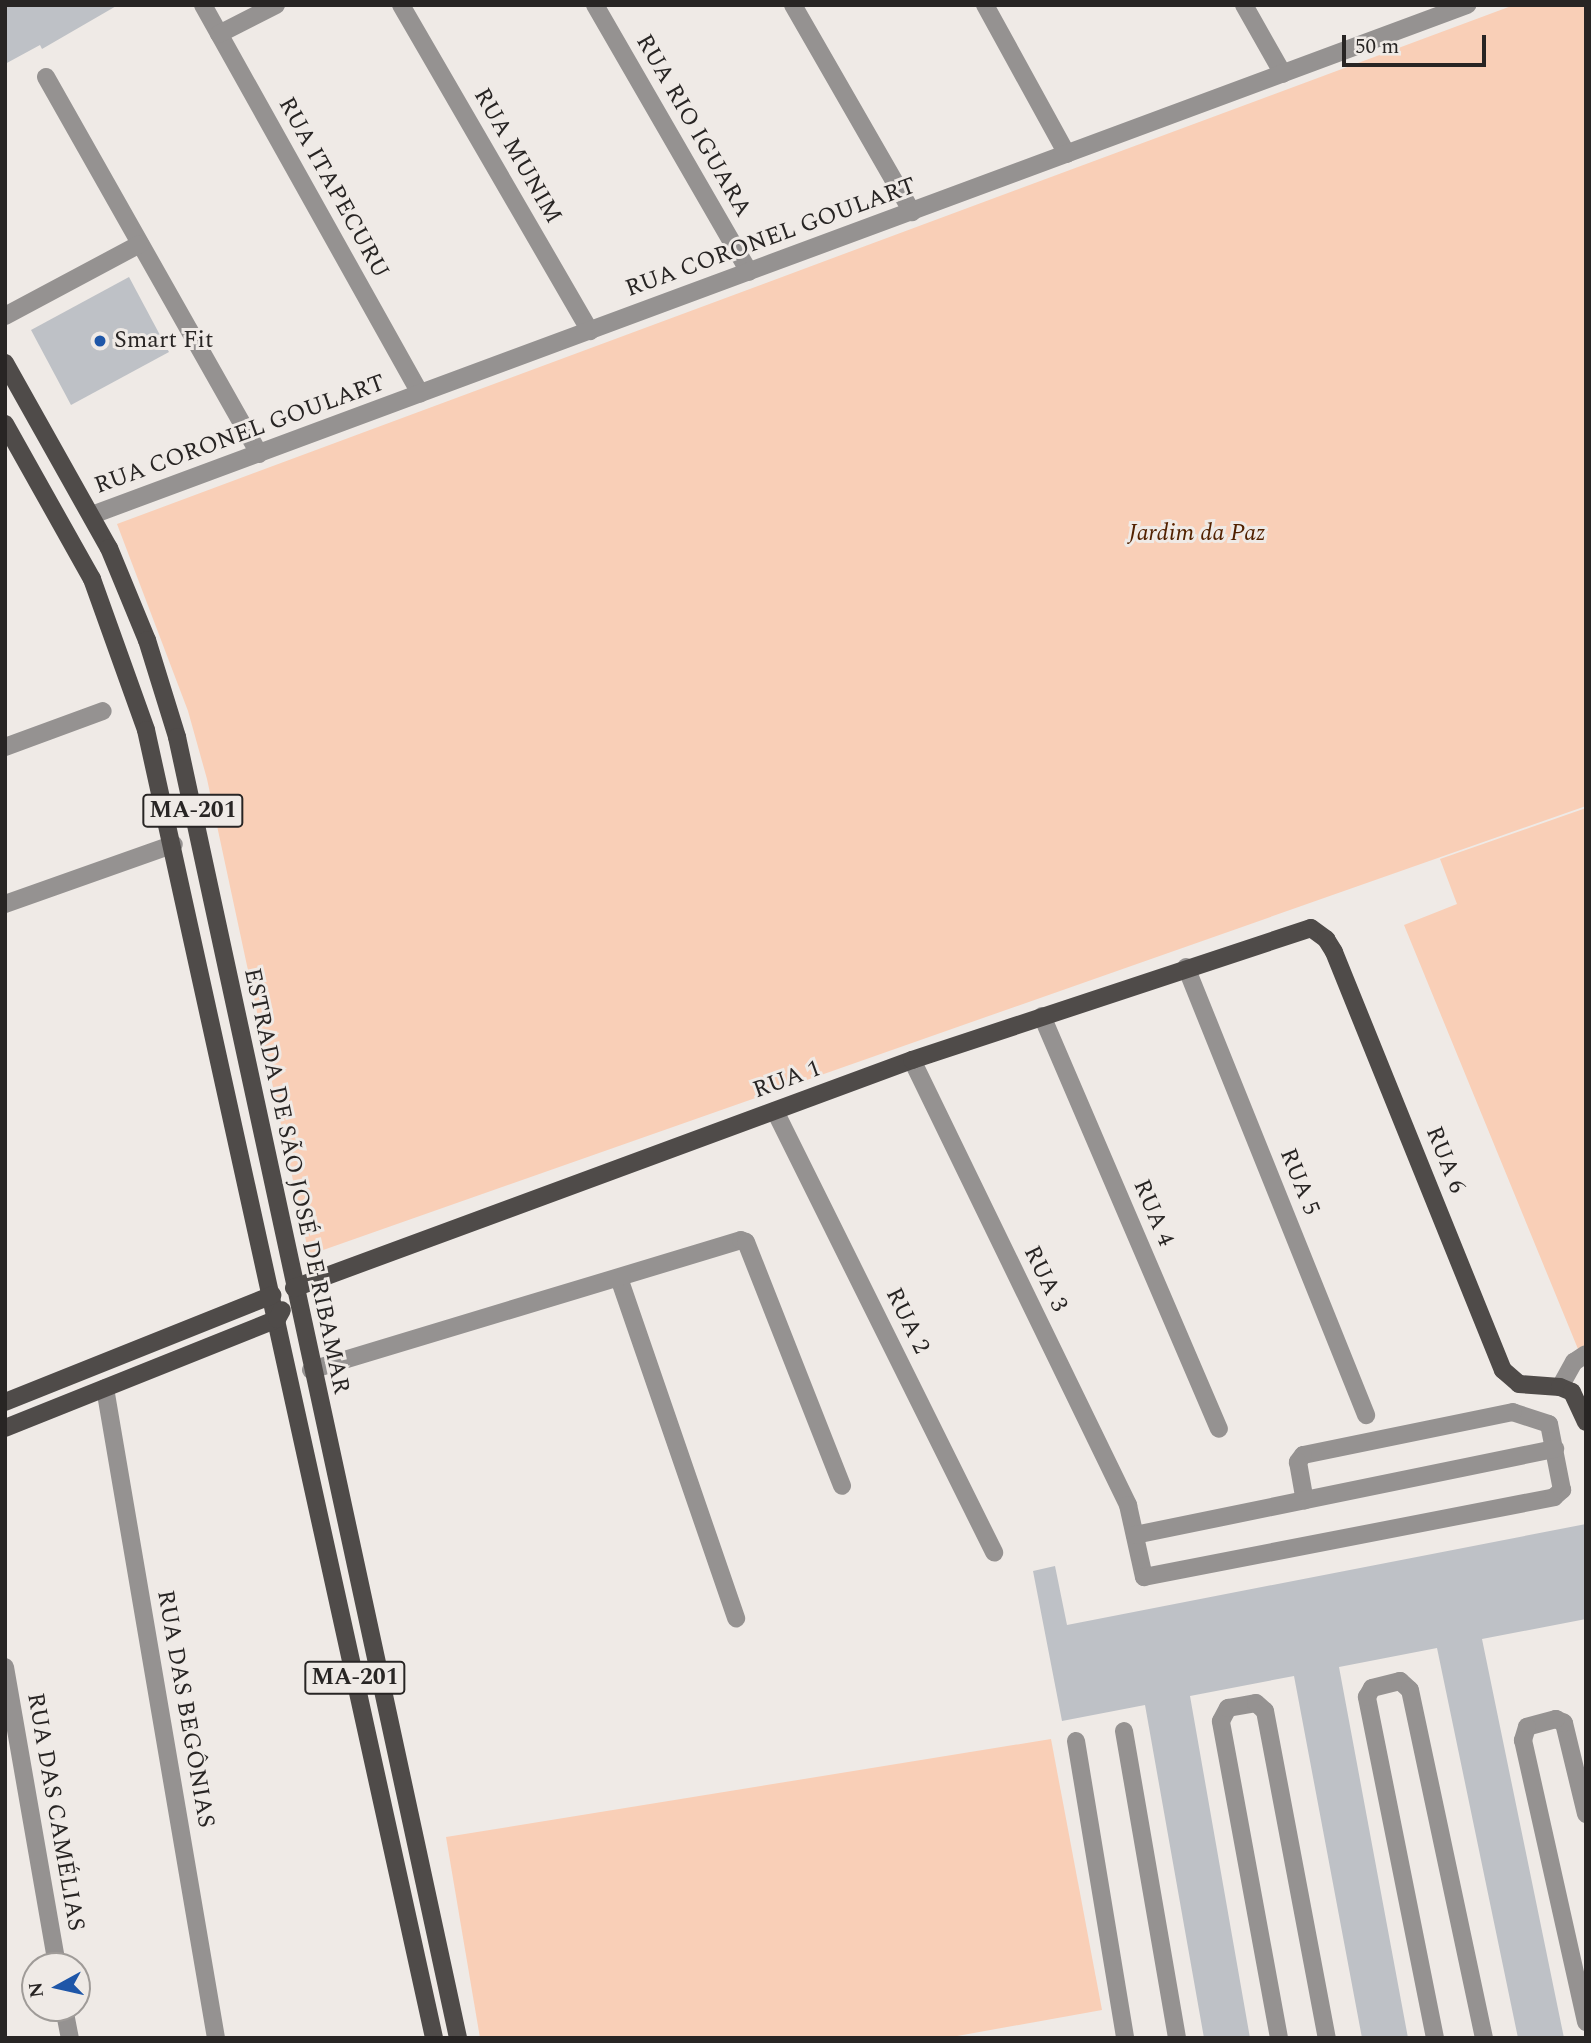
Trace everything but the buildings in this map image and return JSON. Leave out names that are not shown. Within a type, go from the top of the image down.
[{"type":"main road","name":"ESTRADA DE SÃO JOSÉ DE RIBAMAR","points":[[5,363],[92,515],[147,640],[177,737],[293,1288],[458,2038]]},
{"type":"main road","name":"ESTRADA DE SÃO JOSÉ DE RIBAMAR","points":[[5,424],[97,590],[146,730],[174,844],[434,2038]]},
{"type":"main road","name":"RUA 1","points":[[293,1288],[912,1060],[1301,928]]},
{"type":"main road","name":"RUA 6","points":[[1301,928],[1317,931],[1334,952],[1503,1370],[1519,1384],[1560,1387]]},
{"type":"main road","points":[[5,1428],[277,1319],[293,1288]]},
{"type":"main road","points":[[28,1419],[12,1399],[272,1295]]},
{"type":"main road","points":[[1560,1387],[1577,1397],[1586,1422]]},
{"type":"street","name":"RUA ITAPECURU","points":[[203,5],[420,394]]},
{"type":"street","points":[[219,34],[276,5]]},
{"type":"street","name":"RUA MUNIM","points":[[401,5],[590,331]]},
{"type":"street","name":"RUA RIO IGUARA","points":[[595,5],[749,272]]},
{"type":"street","points":[[793,5],[912,212]]},
{"type":"street","points":[[985,5],[1067,154]]},
{"type":"street","points":[[1244,5],[1283,74]]},
{"type":"street","name":"RUA CORONEL GOULART","points":[[92,515],[1283,74],[1444,9],[1467,5]]},
{"type":"street","points":[[46,77],[259,454]]},
{"type":"street","points":[[5,316],[140,244]]},
{"type":"street","points":[[5,747],[103,711]]},
{"type":"street","points":[[5,904],[174,844]]},
{"type":"street","name":"RUA 5","points":[[1186,967],[1366,1415]]},
{"type":"street","name":"RUA 4","points":[[1042,1016],[1219,1429]]},
{"type":"street","name":"RUA 3","points":[[912,1060],[1134,1528],[1142,1573],[1148,1579],[1560,1495],[1555,1449]]},
{"type":"street","name":"RUA 2","points":[[775,1111],[994,1553]]},
{"type":"street","points":[[311,1370],[619,1278],[727,1240],[746,1242],[842,1486]]},
{"type":"street","points":[[619,1278],[736,1618]]},
{"type":"street","points":[[1560,1387],[1574,1362],[1586,1354]]},
{"type":"street","name":"RUA DAS BEGÔNIAS","points":[[105,1388],[216,2038]]},
{"type":"street","points":[[1134,1528],[1305,1500],[1555,1449],[1546,1419],[1513,1412],[1303,1455],[1298,1462],[1305,1500]]},
{"type":"street","name":"RUA DAS CAMÉLIAS","points":[[5,1667],[55,1952]]},
{"type":"street","points":[[1435,2038],[1367,1697],[1372,1688],[1399,1681],[1410,1690],[1484,2038]]},
{"type":"street","points":[[1279,2038],[1221,1721],[1228,1708],[1256,1703],[1265,1711],[1327,2038]]},
{"type":"street","points":[[1586,1814],[1564,1723],[1556,1719],[1527,1727],[1523,1740],[1586,2022]]},
{"type":"street","points":[[1124,1731],[1177,2038]]},
{"type":"street","points":[[1076,1741],[1125,2038]]},
{"type":"green space","name":"Jardim da Paz","points":[[1514,5],[1586,5],[1586,806],[309,1255],[207,779],[188,711],[117,524]]},
{"type":"green space","points":[[1586,808],[1586,1345],[1578,1349],[1404,925],[1457,904],[1440,859]]},
{"type":"green space","points":[[1051,1739],[1102,2010],[946,2038],[480,2038],[446,1837]]},
{"type":"place","name":"Smart Fit","points":[[100,341]]}]
